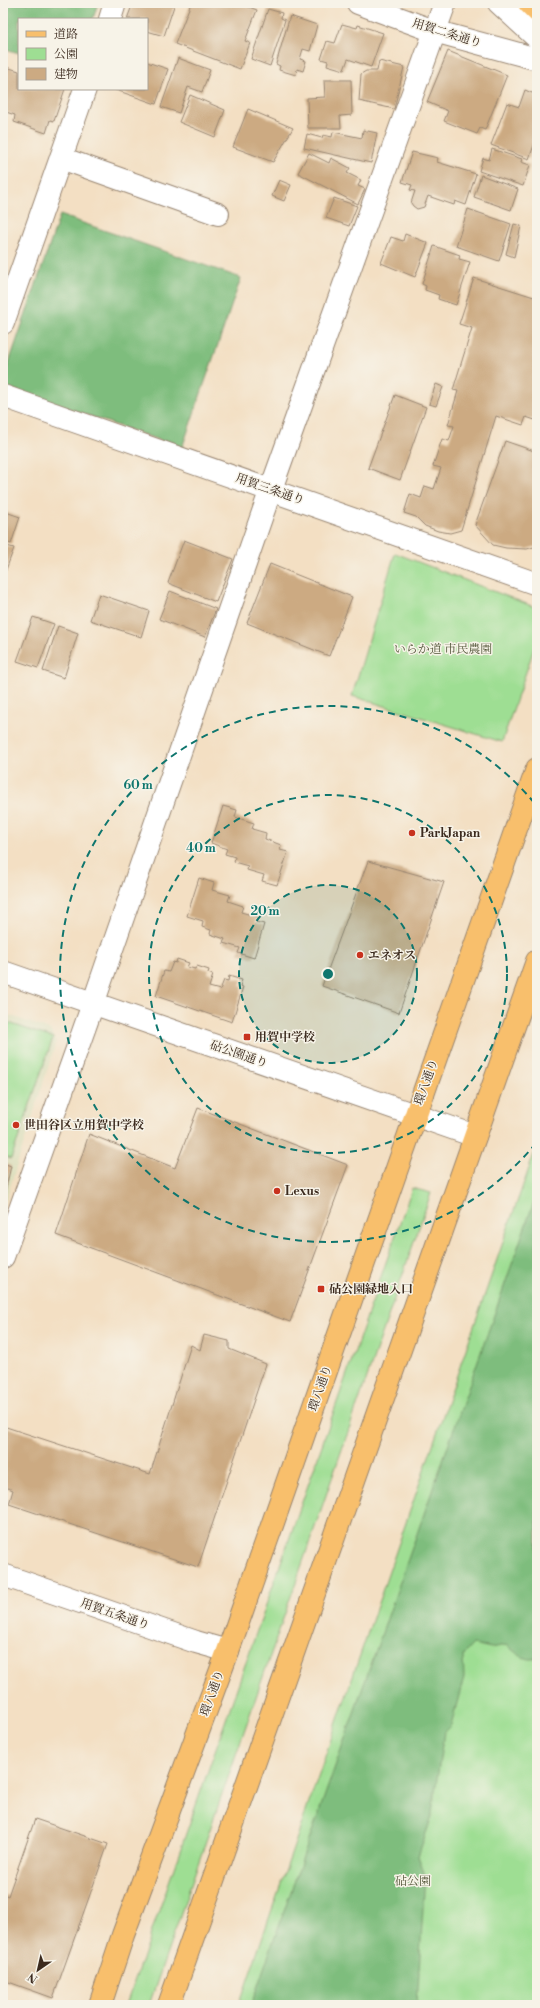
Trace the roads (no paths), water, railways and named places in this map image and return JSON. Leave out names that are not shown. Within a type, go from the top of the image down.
[{"type":"main road","points":[[529,3],[537,11]]},
{"type":"main road","name":"環八通り","points":[[100,2005],[126,1927],[228,1651],[537,769]]},
{"type":"main road","points":[[169,2005],[537,961]]},
{"type":"street","points":[[110,18],[115,3]]},
{"type":"street","name":"用賀二条通り","points":[[358,3],[434,31],[537,59]]},
{"type":"street","points":[[3,1257],[93,1004],[271,489],[445,3]]},
{"type":"street","points":[[499,3],[537,38]]},
{"type":"street","points":[[3,323],[85,90]]},
{"type":"street","points":[[61,158],[218,214]]},
{"type":"street","name":"用賀三条通り","points":[[3,396],[271,489],[537,584]]},
{"type":"street","name":"砧公園通り","points":[[3,972],[475,1136]]},
{"type":"street","name":"用賀五条通り","points":[[3,1575],[196,1642],[228,1651]]},
{"type":"place","name":"ParkJapan","points":[[412,833]]},
{"type":"place","name":"エネオス","points":[[360,955]]},
{"type":"place","name":"用賀中学校","points":[[247,1037]]},
{"type":"place","name":"世田谷区立用賀中学校","points":[[16,1125]]},
{"type":"place","name":"Lexus","points":[[277,1191]]},
{"type":"place","name":"砧公園緑地入口","points":[[321,1289]]},
{"type":"park label","name":"いらか道 市民農園","points":[[443,649]]},
{"type":"park label","name":"砧公園","points":[[413,1881]]}]
